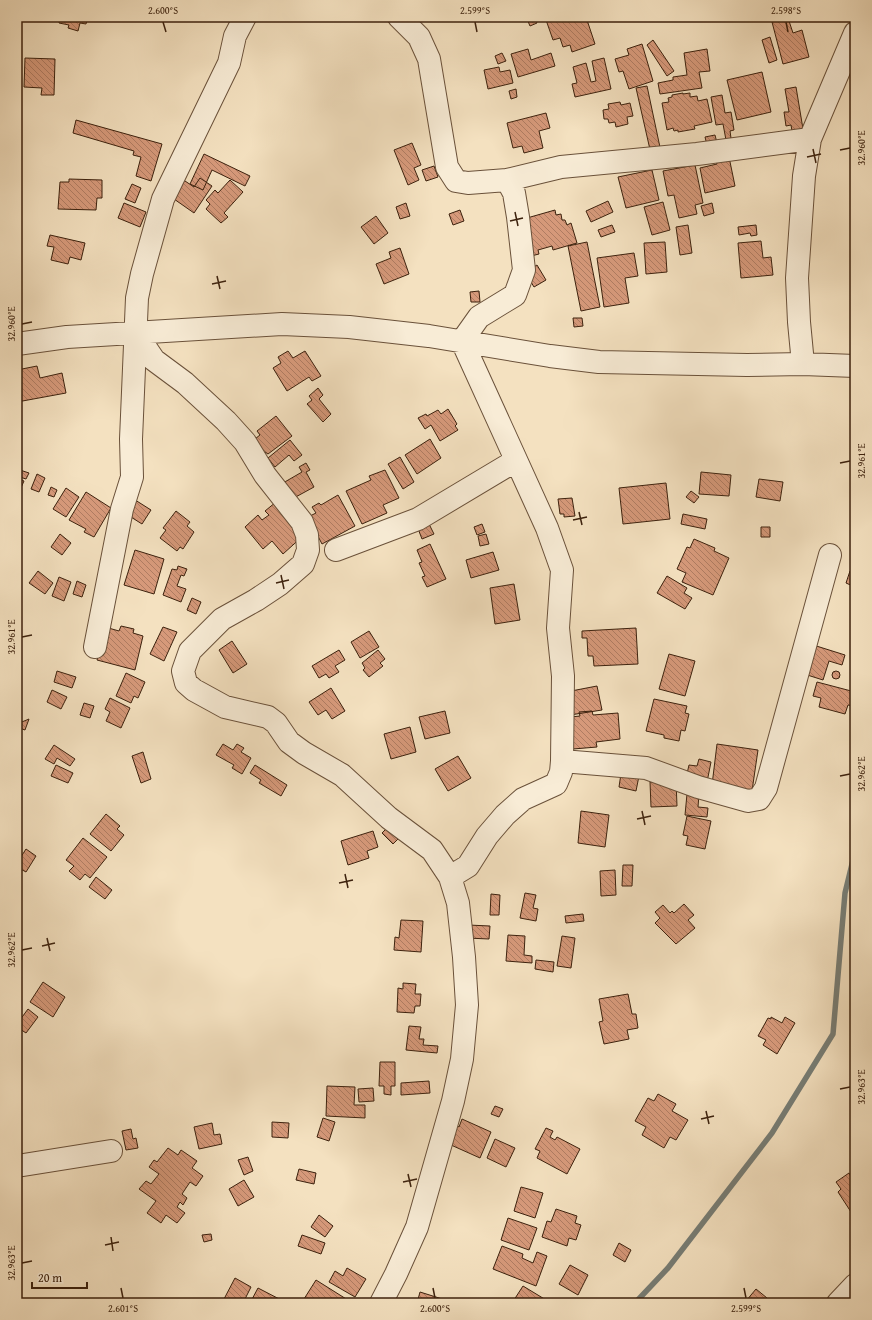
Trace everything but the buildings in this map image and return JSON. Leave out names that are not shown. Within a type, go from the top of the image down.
[{"type":"street","points":[[95,647],[122,509],[132,477],[131,439],[135,332],[137,298],[140,280],[163,199],[229,63],[235,36],[244,17]]},
{"type":"street","points":[[399,17],[419,37],[429,59],[447,167],[456,181],[468,183],[507,180],[561,167],[697,154],[810,139]]},
{"type":"street","points":[[803,364],[797,278],[804,176],[810,139],[855,33]]},
{"type":"street","points":[[462,341],[480,317],[515,295],[524,270],[514,193],[507,180]]},
{"type":"street","points":[[17,344],[67,337],[282,324],[349,327],[462,341],[550,356],[599,362],[855,366]]},
{"type":"street","points":[[135,332],[154,360],[185,383],[245,442],[265,475],[302,522],[307,535],[308,550],[303,564],[280,584],[256,600],[222,619],[190,650],[183,671],[186,683],[194,690],[225,707],[268,717],[276,723],[289,742],[304,753],[342,775],[389,818],[432,850],[450,877],[458,903],[467,1005],[462,1059],[453,1101],[417,1227],[381,1303]]},
{"type":"street","points":[[450,877],[468,866],[487,836],[505,815],[523,799],[556,784],[561,772],[562,761],[562,676],[558,628],[562,570],[547,528],[515,461],[462,341]]},
{"type":"street","points":[[336,550],[418,519],[515,461]]},
{"type":"street","points":[[562,761],[646,768],[698,787],[748,801],[759,799],[766,788],[830,555]]},
{"type":"street","points":[[17,1166],[111,1151]]},
{"type":"street","points":[[838,1303],[855,1285]]},
{"type":"waterway","points":[[635,1303],[668,1268],[772,1133],[833,1034],[845,893],[855,852]]}]
